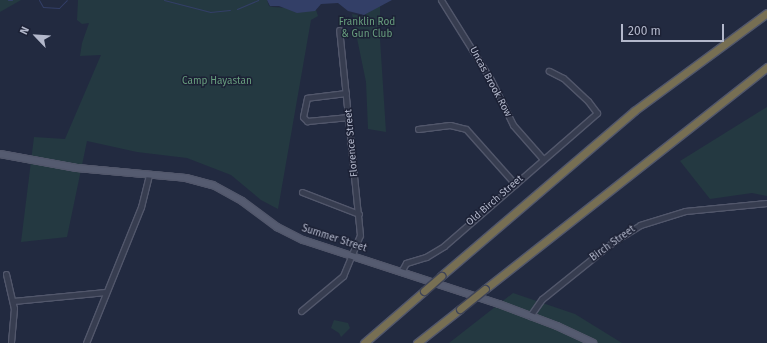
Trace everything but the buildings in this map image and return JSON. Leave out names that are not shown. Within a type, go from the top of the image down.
[{"type":"highway","points":[[364,343],[631,114],[767,13]]},
{"type":"highway","points":[[418,343],[767,67]]},
{"type":"main road","name":"Summer Street","points":[[0,154],[77,168],[149,174],[213,185],[232,194],[288,233],[310,243],[353,256],[530,316],[593,343]]},
{"type":"street","name":"Uncas Brook Row","points":[[441,0],[491,80],[513,125],[544,159]]},
{"type":"street","name":"Florence Street","points":[[301,311],[338,282],[353,256],[360,235],[339,30]]},
{"type":"street","name":"Old Birch Street","points":[[401,272],[406,263],[426,257],[444,246],[597,113],[594,108],[562,78],[548,71]]},
{"type":"street","points":[[346,93],[307,98],[304,103],[304,120],[349,117]]},
{"type":"street","points":[[418,129],[450,125],[466,129],[515,184]]},
{"type":"street","points":[[86,343],[141,207],[149,174]]},
{"type":"street","points":[[302,192],[359,214]]},
{"type":"street","name":"Birch Street","points":[[530,316],[542,299],[633,229],[669,215],[715,208],[767,203]]},
{"type":"street","points":[[6,274],[13,301],[14,315],[11,343]]},
{"type":"street","points":[[13,301],[106,292]]},
{"type":"green space","points":[[0,0],[21,0],[0,12]]},
{"type":"green space","name":"Camp Hayastan","points":[[78,0],[267,0],[269,6],[273,7],[316,10],[318,16],[311,20],[278,209],[261,200],[231,175],[187,158],[137,152],[87,141],[67,237],[21,242],[34,137],[65,139],[101,55],[80,56],[82,43],[89,23],[82,24],[77,20]]},
{"type":"green space","name":"Franklin Rod & Gun Club","points":[[380,4],[380,39],[386,132],[368,129],[366,82],[352,14],[363,16]]},
{"type":"green space","points":[[767,107],[767,196],[752,193],[710,199],[680,161]]},
{"type":"green space","points":[[513,293],[575,314],[622,343],[449,343]]},
{"type":"green space","points":[[334,320],[348,323],[350,328],[341,337],[339,333],[331,328]]},
{"type":"water","points":[[267,0],[392,0],[364,15],[348,11],[338,3],[321,4],[315,11],[297,13],[279,6],[270,6]]},
{"type":"waterway","points":[[39,0],[43,7],[59,8],[67,0]]},
{"type":"waterway","points":[[164,0],[210,12],[230,10]]},
{"type":"waterway","points":[[237,9],[258,0]]}]
